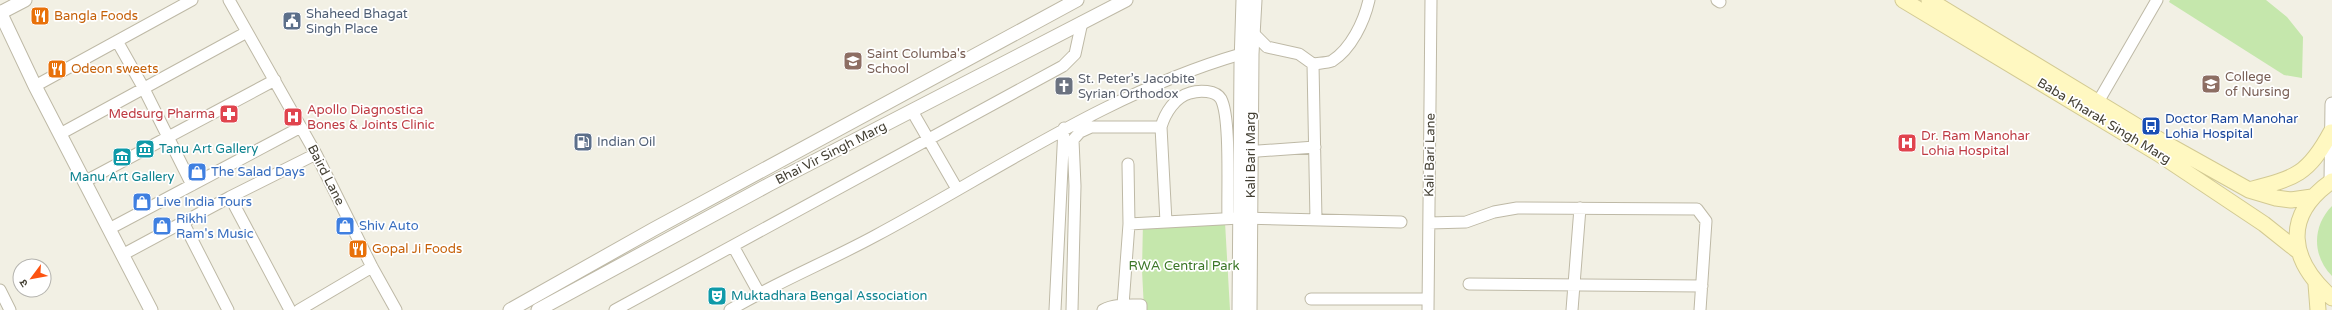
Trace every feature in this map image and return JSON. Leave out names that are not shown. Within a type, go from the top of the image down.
[{"type":"main road","name":"Baba Kharak Singh Marg","points":[[1903,0],[2159,154],[2264,224],[2298,251]]},
{"type":"main road","name":"Baba Kharak Singh Marg","points":[[1929,0],[2098,102],[2249,190],[2276,198],[2291,200],[2312,197]]},
{"type":"main road","points":[[2249,190],[2301,172],[2318,156],[2331,132]]},
{"type":"main road","points":[[2332,181],[2312,197],[2302,214],[2298,232],[2298,251],[2305,269],[2316,284],[2332,298]]},
{"type":"main road","points":[[2316,284],[2318,310]]},
{"type":"street","points":[[25,0],[0,13],[35,86],[151,310]]},
{"type":"street","points":[[35,86],[192,0]]},
{"type":"street","name":"Baird Lane","points":[[229,0],[302,127],[372,267],[396,310]]},
{"type":"street","name":"Bhai Vir Singh Marg","points":[[510,310],[656,227],[1078,0]]},
{"type":"street","name":"Bhai Vir Singh Marg","points":[[538,310],[770,184],[1126,0]]},
{"type":"street","name":"Kali Bari Marg","points":[[1239,310],[1239,218],[1245,152],[1248,31],[1244,0]]},
{"type":"street","name":"Kali Bari Marg","points":[[1245,152],[1241,54],[1255,0]]},
{"type":"street","points":[[1248,31],[1267,47],[1299,54],[1313,64],[1331,61],[1348,47],[1359,28],[1368,0]]},
{"type":"street","name":"Kali Bari Lane","points":[[1428,305],[1431,0]]},
{"type":"street","points":[[2098,102],[2157,0]]},
{"type":"street","points":[[616,310],[929,140],[1070,61],[1075,54],[1082,22]]},
{"type":"street","points":[[60,134],[143,87],[247,32]]},
{"type":"street","points":[[117,41],[143,87],[192,185]]},
{"type":"street","points":[[730,310],[759,293],[874,236],[1064,128],[1199,66],[1241,54]]},
{"type":"street","points":[[1313,64],[1316,220]]},
{"type":"street","points":[[84,182],[167,136],[275,80]]},
{"type":"street","points":[[1166,222],[1161,127],[1166,113],[1189,93],[1212,92],[1220,98],[1226,118],[1239,218]]},
{"type":"street","points":[[2332,104],[2332,181]]},
{"type":"street","points":[[912,111],[957,189]]},
{"type":"street","points":[[109,229],[302,127]]},
{"type":"street","points":[[1072,310],[1075,186],[1073,140],[1080,132],[1091,127],[1161,127]]},
{"type":"street","points":[[1055,310],[1064,128]]},
{"type":"street","points":[[1245,152],[1315,147]]},
{"type":"street","points":[[122,255],[230,197],[316,154]]},
{"type":"street","points":[[1123,305],[1129,224],[1128,164]]},
{"type":"street","points":[[230,197],[290,310]]},
{"type":"street","points":[[1429,223],[1466,222],[1494,212],[1517,208],[1697,209],[1706,221],[1700,310]]},
{"type":"street","points":[[1572,310],[1580,208]]},
{"type":"street","points":[[1129,224],[1239,218],[1401,222]]},
{"type":"street","name":"Kali Bari Marg","points":[[1239,218],[1250,310]]},
{"type":"street","points":[[182,222],[228,310]]},
{"type":"street","points":[[733,246],[759,293]]},
{"type":"street","points":[[299,310],[372,267]]},
{"type":"street","points":[[1469,284],[1702,286]]},
{"type":"street","points":[[0,290],[10,310]]},
{"type":"street","points":[[1312,298],[1346,304],[1428,305]]},
{"type":"street","points":[[1103,310],[1108,307],[1123,305],[1141,306],[1141,310]]},
{"type":"green space","points":[[2170,0],[2266,0],[2287,17],[2303,37],[2302,78],[2284,75],[2169,2]]},
{"type":"green space","points":[[2332,206],[2332,276],[2325,268],[2321,259],[2317,241],[2321,223],[2325,214]]},
{"type":"green space","name":"RWA Central Park","points":[[1143,221],[1225,222],[1230,310],[1144,310],[1142,270]]},
{"type":"place","name":"Bangla Foods","points":[[40,16]]},
{"type":"place","name":"Shaheed Bhagat Singh Place","points":[[292,21]]},
{"type":"place","name":"Saint Columba's School","points":[[853,61]]},
{"type":"place","name":"Odeon sweets","points":[[57,69]]},
{"type":"place","name":"College of Nursing","points":[[2211,84]]},
{"type":"place","name":"St. Peter’s Jacobite Syrian Orthodox","points":[[1064,86]]},
{"type":"place","name":"Medsurg Pharma","points":[[229,114]]},
{"type":"place","name":"Apollo Diagnostica Bones & Joints Clinic","points":[[293,117]]},
{"type":"place","name":"Doctor Ram Manohar Lohia Hospital","points":[[2151,126]]},
{"type":"place","name":"Indian Oil","points":[[583,142]]},
{"type":"place","name":"Dr. Ram Manohar Lohia Hospital","points":[[1907,143]]},
{"type":"place","name":"Tanu Art Gallery","points":[[145,149]]},
{"type":"place","name":"Manu Art Gallery","points":[[122,157]]},
{"type":"place","name":"The Salad Days","points":[[197,172]]},
{"type":"place","name":"Live India Tours","points":[[142,202]]},
{"type":"place","name":"Rikhi Ram's Music","points":[[162,226]]},
{"type":"place","name":"Shiv Auto","points":[[345,226]]},
{"type":"place","name":"Gopal Ji Foods","points":[[358,249]]},
{"type":"place","name":"Muktadhara Bengal Association","points":[[717,296]]}]
